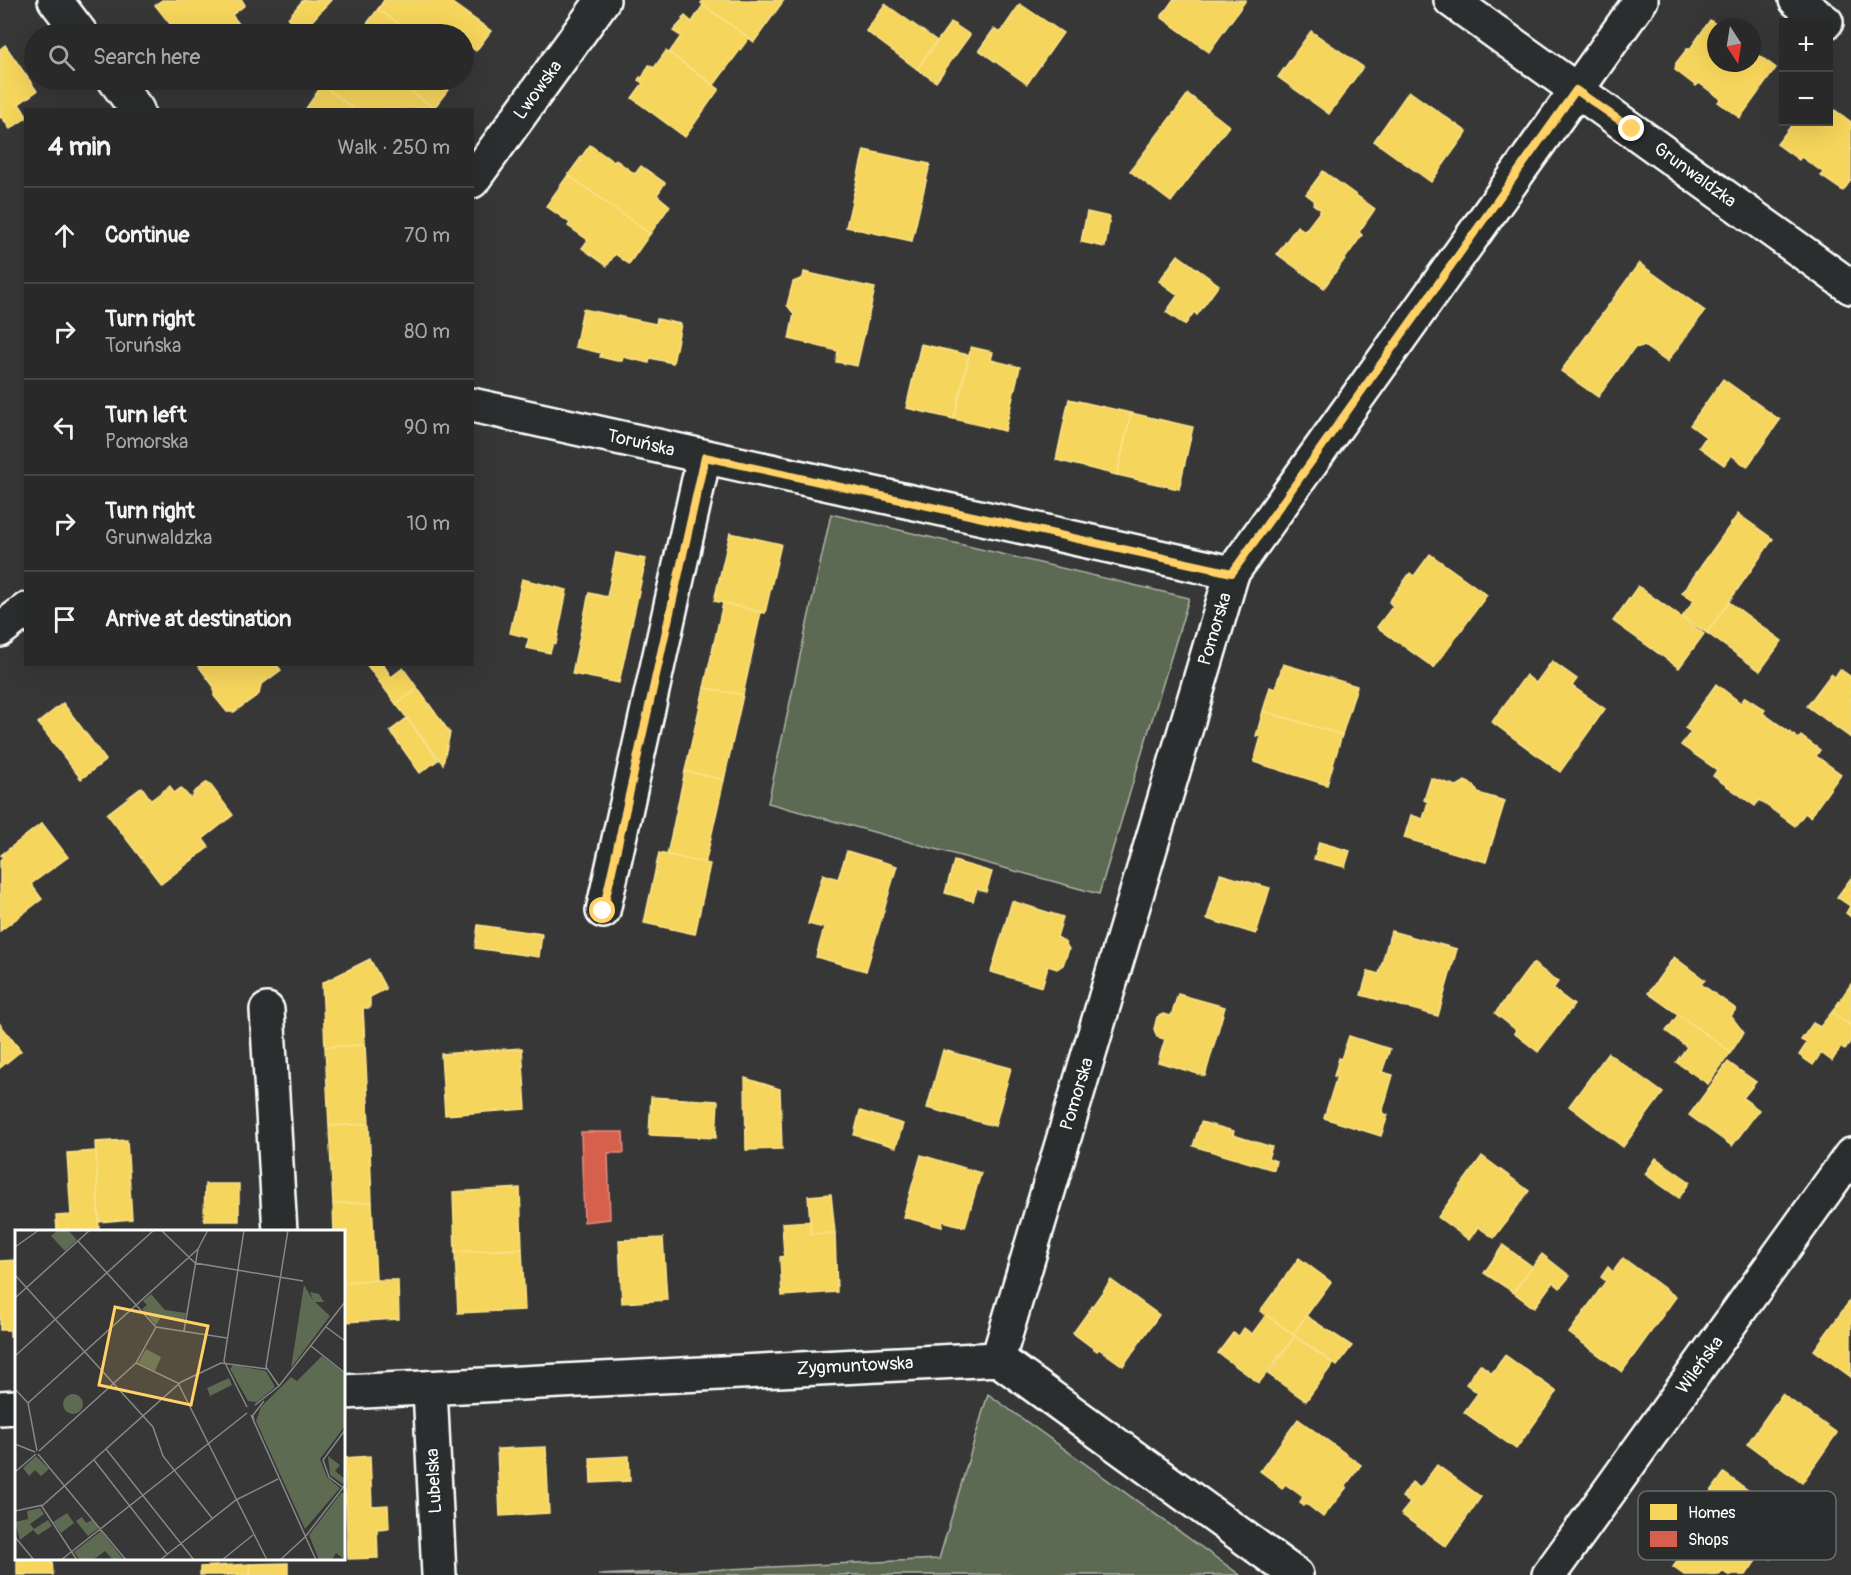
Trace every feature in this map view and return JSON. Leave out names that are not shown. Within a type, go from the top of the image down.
[{"type":"street","points":[[55,0],[73,24]]},
{"type":"street","name":"Lwowska","points":[[474,178],[603,0]]},
{"type":"street","name":"Grunwaldzka","points":[[1450,0],[1851,287]]},
{"type":"street","name":"Pomorska","points":[[998,1359],[1232,573],[1641,0]]},
{"type":"street","points":[[1796,0],[1820,18]]},
{"type":"street","points":[[122,90],[136,108]]},
{"type":"street","name":"Toruńska","points":[[474,405],[1232,573]]},
{"type":"street","points":[[603,911],[705,457]]},
{"type":"street","points":[[0,630],[24,612]]},
{"type":"street","points":[[267,1010],[280,1230]]},
{"type":"street","name":"Wileńska","points":[[1549,1575],[1851,1155]]},
{"type":"street","points":[[998,1359],[1296,1575]]},
{"type":"street","name":"Zygmuntowska","points":[[345,1392],[998,1359]]},
{"type":"street","name":"Lubelska","points":[[430,1388],[439,1575]]},
{"type":"street","points":[[0,1408],[15,1407]]},
{"type":"green space","points":[[831,514],[1189,598],[1099,894],[768,803]]},
{"type":"green space","points":[[988,1394],[1240,1575],[598,1575],[939,1559]]},
{"type":"building: Homes","points":[[162,0],[242,0],[245,5],[232,15],[239,24],[170,24],[155,5]]},
{"type":"building: Homes","points":[[303,0],[331,0],[309,24],[293,24],[288,18]]},
{"type":"building: Homes","points":[[384,0],[448,0],[491,31],[476,51],[474,50],[474,24],[399,24],[378,9]]},
{"type":"building: Homes","points":[[703,0],[784,0],[754,42],[701,3]]},
{"type":"building: Homes","points":[[1173,0],[1246,0],[1209,52],[1161,17]]},
{"type":"building: Homes","points":[[885,4],[937,41],[917,69],[866,31]]},
{"type":"building: Homes","points":[[1020,4],[1063,33],[1027,84],[979,50],[994,29],[1000,33]]},
{"type":"building: Homes","points":[[703,5],[749,38],[714,85],[669,53],[681,36],[673,31],[685,16],[692,22]]},
{"type":"building: Homes","points":[[378,9],[399,24],[367,24]]},
{"type":"building: Homes","points":[[951,22],[970,35],[936,82],[917,69]]},
{"type":"building: Homes","points":[[1707,24],[1707,72],[1761,72],[1761,57],[1776,68],[1740,118],[1718,102],[1721,99],[1699,83],[1696,86],[1675,70],[1676,63],[1687,49],[1690,49]]},
{"type":"building: Homes","points":[[1311,31],[1363,67],[1329,114],[1278,77]]},
{"type":"building: Homes","points":[[5,45],[24,72],[24,90],[37,91],[19,104],[24,111],[24,119],[10,129],[2,117],[0,118],[0,49]]},
{"type":"building: Homes","points":[[666,51],[719,89],[685,137],[632,98],[643,83],[638,80],[640,77],[642,78],[649,65],[654,68]]},
{"type":"building: Homes","points":[[319,90],[329,90],[352,108],[306,108]]},
{"type":"building: Homes","points":[[329,90],[409,90],[434,108],[352,108]]},
{"type":"building: Homes","points":[[409,90],[448,90],[434,108]]},
{"type":"building: Homes","points":[[1409,91],[1467,132],[1431,182],[1374,141]]},
{"type":"building: Homes","points":[[1188,94],[1229,126],[1171,202],[1130,171]]},
{"type":"building: Homes","points":[[1833,109],[1851,122],[1851,180],[1843,191],[1821,176],[1824,173],[1801,157],[1799,160],[1777,144],[1791,126],[1833,126]]},
{"type":"building: Homes","points":[[590,145],[635,174],[641,166],[665,183],[657,195],[670,206],[650,234],[568,175]]},
{"type":"building: Homes","points":[[864,150],[930,164],[912,241],[846,227]]},
{"type":"building: Homes","points":[[1323,171],[1375,209],[1359,232],[1362,235],[1324,288],[1277,254],[1297,226],[1305,231],[1321,210],[1306,194]]},
{"type":"building: Homes","points":[[568,175],[650,234],[629,264],[615,254],[607,266],[582,248],[588,240],[568,226],[570,223],[546,206]]},
{"type":"building: Homes","points":[[1087,212],[1110,217],[1105,247],[1081,242]]},
{"type":"building: Homes","points":[[1178,255],[1219,285],[1197,315],[1194,312],[1185,325],[1166,312],[1178,295],[1159,281]]},
{"type":"building: Homes","points":[[1639,263],[1705,311],[1667,362],[1644,346],[1634,348],[1598,397],[1561,371]]},
{"type":"building: Homes","points":[[804,272],[875,288],[857,366],[836,362],[838,351],[789,339],[794,314],[787,305],[793,282],[803,278]]},
{"type":"building: Homes","points":[[583,309],[656,324],[657,319],[681,324],[673,363],[650,358],[649,363],[623,357],[622,361],[617,361],[600,357],[601,353],[575,347]]},
{"type":"building: Homes","points":[[921,344],[969,355],[954,419],[906,408]]},
{"type":"building: Homes","points":[[971,347],[993,352],[991,360],[1020,367],[1005,431],[954,419]]},
{"type":"building: Homes","points":[[1723,379],[1780,420],[1747,467],[1731,455],[1724,465],[1699,447],[1706,437],[1690,425]]},
{"type":"building: Homes","points":[[1069,399],[1131,413],[1117,475],[1056,460]]},
{"type":"building: Homes","points":[[1131,413],[1193,427],[1179,489],[1117,475]]},
{"type":"building: Homes","points":[[1738,514],[1773,539],[1707,633],[1682,617],[1694,601],[1682,593]]},
{"type":"building: Homes","points":[[730,533],[781,544],[765,613],[714,601]]},
{"type":"building: Homes","points":[[616,553],[646,559],[619,683],[572,674],[589,593],[607,597]]},
{"type":"building: Homes","points":[[1430,554],[1487,595],[1434,668],[1377,627],[1393,606],[1389,602],[1410,573],[1414,576]]},
{"type":"building: Homes","points":[[522,579],[567,590],[556,644],[553,643],[550,653],[526,648],[529,638],[510,633]]},
{"type":"building: Homes","points":[[1638,586],[1704,634],[1679,668],[1613,621]]},
{"type":"building: Homes","points":[[1729,602],[1782,641],[1760,671],[1707,633]]},
{"type":"building: Homes","points":[[723,603],[761,612],[743,695],[704,688]]},
{"type":"building: Homes","points":[[1552,661],[1577,679],[1572,686],[1605,709],[1560,772],[1492,722],[1526,675],[1536,683]]},
{"type":"building: Homes","points":[[1283,664],[1357,686],[1342,735],[1263,711],[1270,687],[1275,689]]},
{"type":"building: Homes","points":[[198,666],[278,666],[281,670],[261,685],[259,694],[234,712],[227,712],[214,696],[214,687]]},
{"type":"building: Homes","points":[[368,666],[384,666],[391,677],[403,668],[418,689],[396,704]]},
{"type":"building: Homes","points":[[1840,669],[1851,677],[1851,738],[1807,706],[1831,674],[1835,677]]},
{"type":"building: Homes","points":[[1716,684],[1741,703],[1745,697],[1765,710],[1763,713],[1799,739],[1801,736],[1820,750],[1816,756],[1841,774],[1810,817],[1805,813],[1795,826],[1759,800],[1755,806],[1713,776],[1717,770],[1681,745],[1691,732],[1685,728]]},
{"type":"building: Homes","points":[[704,688],[743,695],[724,780],[685,771]]},
{"type":"building: Homes","points":[[418,689],[450,733],[443,764],[396,704]]},
{"type":"building: Homes","points":[[63,703],[106,760],[81,779],[38,723]]},
{"type":"building: Homes","points":[[1263,711],[1342,735],[1327,785],[1254,762],[1261,737],[1256,736]]},
{"type":"building: Homes","points":[[407,718],[438,760],[420,773],[390,731]]},
{"type":"building: Homes","points":[[685,771],[724,780],[705,864],[667,855]]},
{"type":"building: Homes","points":[[1431,778],[1457,786],[1465,781],[1474,785],[1478,793],[1505,801],[1486,862],[1404,838],[1411,815],[1423,819],[1428,802],[1424,800]]},
{"type":"building: Homes","points":[[206,783],[209,783],[233,815],[203,839],[209,847],[161,884],[107,814],[142,787],[151,800],[170,786],[174,793],[181,788],[190,798]]},
{"type":"building: Homes","points":[[42,823],[68,857],[31,884],[42,899],[0,931],[0,860],[3,857],[1,855]]},
{"type":"building: Homes","points":[[1319,842],[1350,851],[1345,867],[1314,859]]},
{"type":"building: Homes","points":[[847,851],[897,866],[866,971],[816,957],[824,928],[808,924],[823,874],[838,879]]},
{"type":"building: Homes","points":[[659,853],[710,864],[695,934],[644,923]]},
{"type":"building: Homes","points":[[954,861],[992,872],[986,892],[977,889],[973,901],[945,893]]},
{"type":"building: Homes","points":[[1220,874],[1270,888],[1256,934],[1207,919]]},
{"type":"building: Homes","points":[[1851,878],[1851,917],[1846,913],[1850,906],[1837,897]]},
{"type":"building: Homes","points":[[1012,901],[1063,917],[1057,937],[1064,941],[1069,949],[1063,965],[1057,969],[1048,966],[1042,987],[991,972]]},
{"type":"building: Homes","points":[[478,925],[542,934],[539,957],[475,948]]},
{"type":"building: Homes","points":[[1391,931],[1457,949],[1438,1016],[1361,995],[1368,971],[1379,974]]},
{"type":"building: Homes","points":[[1674,957],[1705,980],[1701,984],[1736,1009],[1731,1016],[1744,1033],[1731,1052],[1648,993]]},
{"type":"building: Homes","points":[[370,959],[386,989],[370,997],[370,1008],[363,1008],[365,1045],[325,1047],[322,983]]},
{"type":"building: Homes","points":[[1533,963],[1558,982],[1553,989],[1574,1005],[1538,1052],[1514,1033],[1516,1030],[1495,1013]]},
{"type":"building: Homes","points":[[1851,984],[1851,1026],[1832,1012]]},
{"type":"building: Homes","points":[[1178,994],[1225,1007],[1205,1076],[1158,1062],[1165,1039],[1157,1037],[1154,1029],[1157,1017],[1163,1014],[1171,1016]]},
{"type":"building: Homes","points":[[1832,1012],[1851,1026],[1851,1040],[1845,1050],[1841,1047],[1832,1061],[1821,1053],[1813,1065],[1799,1055],[1807,1043],[1801,1040],[1813,1023],[1820,1027]]},
{"type":"building: Homes","points":[[1678,1015],[1731,1052],[1708,1084],[1676,1062],[1687,1047],[1666,1031]]},
{"type":"building: Homes","points":[[0,1024],[21,1051],[0,1068]]},
{"type":"building: Homes","points":[[1349,1036],[1390,1049],[1382,1072],[1393,1075],[1382,1113],[1388,1115],[1381,1136],[1324,1118],[1337,1076],[1334,1076],[1339,1058],[1341,1059]]},
{"type":"building: Homes","points":[[365,1045],[369,1124],[329,1126],[325,1047]]},
{"type":"building: Homes","points":[[522,1048],[526,1109],[445,1115],[441,1054]]},
{"type":"building: Homes","points":[[943,1050],[1011,1068],[995,1126],[927,1108]]},
{"type":"building: Homes","points":[[1608,1053],[1663,1093],[1623,1147],[1569,1106]]},
{"type":"building: Homes","points":[[1728,1062],[1756,1082],[1743,1098],[1759,1110],[1732,1146],[1689,1115]]},
{"type":"building: Homes","points":[[745,1078],[780,1089],[782,1149],[746,1150]]},
{"type":"building: Homes","points":[[651,1097],[718,1101],[716,1138],[649,1135]]},
{"type":"building: Homes","points":[[860,1111],[903,1124],[896,1147],[854,1135]]},
{"type":"building: Homes","points":[[1201,1122],[1234,1131],[1233,1135],[1272,1147],[1268,1158],[1276,1161],[1274,1170],[1193,1146]]},
{"type":"building: Homes","points":[[369,1124],[372,1202],[333,1204],[329,1126]]},
{"type":"building: Homes","points":[[127,1140],[132,1219],[99,1222],[95,1142]]},
{"type":"building: Homes","points":[[96,1151],[99,1230],[57,1230],[56,1216],[71,1215],[67,1153]]},
{"type":"building: Homes","points":[[921,1155],[981,1173],[965,1227],[943,1221],[942,1227],[903,1217]]},
{"type":"building: Homes","points":[[1482,1156],[1529,1191],[1494,1238],[1478,1227],[1469,1240],[1438,1217]]},
{"type":"building: Homes","points":[[1656,1158],[1690,1182],[1679,1198],[1645,1174]]},
{"type":"building: Homes","points":[[205,1184],[239,1184],[239,1221],[204,1221]]},
{"type":"building: Homes","points":[[520,1188],[522,1249],[455,1252],[453,1192]]},
{"type":"building: Homes","points":[[831,1194],[835,1233],[811,1234],[808,1196]]},
{"type":"building: Homes","points":[[372,1202],[376,1280],[345,1282],[345,1230],[334,1230],[333,1204]]},
{"type":"building: Homes","points":[[810,1221],[811,1234],[835,1233],[837,1292],[782,1296],[780,1257],[784,1256],[782,1223]]},
{"type":"building: Homes","points":[[663,1238],[667,1300],[622,1303],[619,1240]]},
{"type":"building: Homes","points":[[1503,1245],[1533,1267],[1513,1292],[1484,1273]]},
{"type":"building: Homes","points":[[522,1249],[525,1310],[458,1313],[455,1252]]},
{"type":"building: Homes","points":[[1542,1254],[1570,1276],[1560,1288],[1553,1282],[1534,1308],[1513,1292]]},
{"type":"building: Homes","points":[[1299,1258],[1331,1282],[1293,1334],[1260,1311]]},
{"type":"building: Homes","points":[[1623,1258],[1676,1297],[1622,1372],[1569,1333],[1606,1281],[1601,1277],[1608,1267],[1613,1272]]},
{"type":"building: Homes","points":[[15,1260],[15,1335],[10,1336],[10,1330],[0,1330],[0,1261]]},
{"type":"building: Homes","points":[[398,1280],[399,1319],[345,1322],[345,1282]]},
{"type":"building: Homes","points":[[1111,1280],[1159,1315],[1123,1366],[1099,1349],[1097,1351],[1073,1333]]},
{"type":"building: Homes","points":[[1851,1299],[1851,1377],[1814,1350]]},
{"type":"building: Homes","points":[[1266,1315],[1295,1336],[1259,1383],[1218,1353],[1233,1333],[1239,1336],[1244,1328],[1252,1334]]},
{"type":"building: Homes","points":[[1306,1316],[1352,1346],[1337,1366],[1293,1334]]},
{"type":"building: Homes","points":[[1295,1336],[1333,1364],[1306,1401],[1268,1374]]},
{"type":"building: Homes","points":[[1505,1355],[1557,1392],[1516,1449],[1464,1412],[1478,1393],[1466,1384],[1480,1364],[1492,1373]]},
{"type":"building: Homes","points":[[1782,1394],[1837,1433],[1802,1483],[1747,1444]]},
{"type":"building: Homes","points":[[1298,1419],[1361,1465],[1323,1517],[1305,1503],[1304,1505],[1300,1502],[1303,1497],[1285,1484],[1282,1489],[1260,1471]]},
{"type":"building: Homes","points":[[546,1447],[549,1513],[500,1516],[497,1449]]},
{"type":"building: Homes","points":[[370,1456],[372,1506],[388,1505],[389,1528],[377,1529],[378,1558],[348,1559],[345,1458]]},
{"type":"building: Homes","points":[[629,1456],[630,1481],[591,1483],[590,1458]]},
{"type":"building: Homes","points":[[1437,1465],[1481,1497],[1446,1547],[1401,1514],[1410,1503],[1402,1497],[1412,1482],[1420,1488]]},
{"type":"building: Homes","points":[[1724,1473],[1749,1491],[1711,1491]]},
{"type":"building: Homes","points":[[17,1560],[52,1560],[53,1575],[17,1575]]},
{"type":"building: Homes","points":[[1678,1560],[1756,1560],[1746,1575],[1728,1575],[1722,1571],[1719,1575],[1684,1575],[1673,1567]]},
{"type":"building: Homes","points":[[288,1563],[288,1575],[250,1575],[250,1564]]},
{"type":"building: Homes","points":[[250,1564],[250,1575],[200,1575],[200,1567]]},
{"type":"building: Shops","points":[[581,1132],[623,1132],[624,1153],[608,1153],[610,1219],[584,1222]]},
{"type":"route","points":[[603,911],[705,457],[1232,573],[1576,90],[1632,129]]}]
